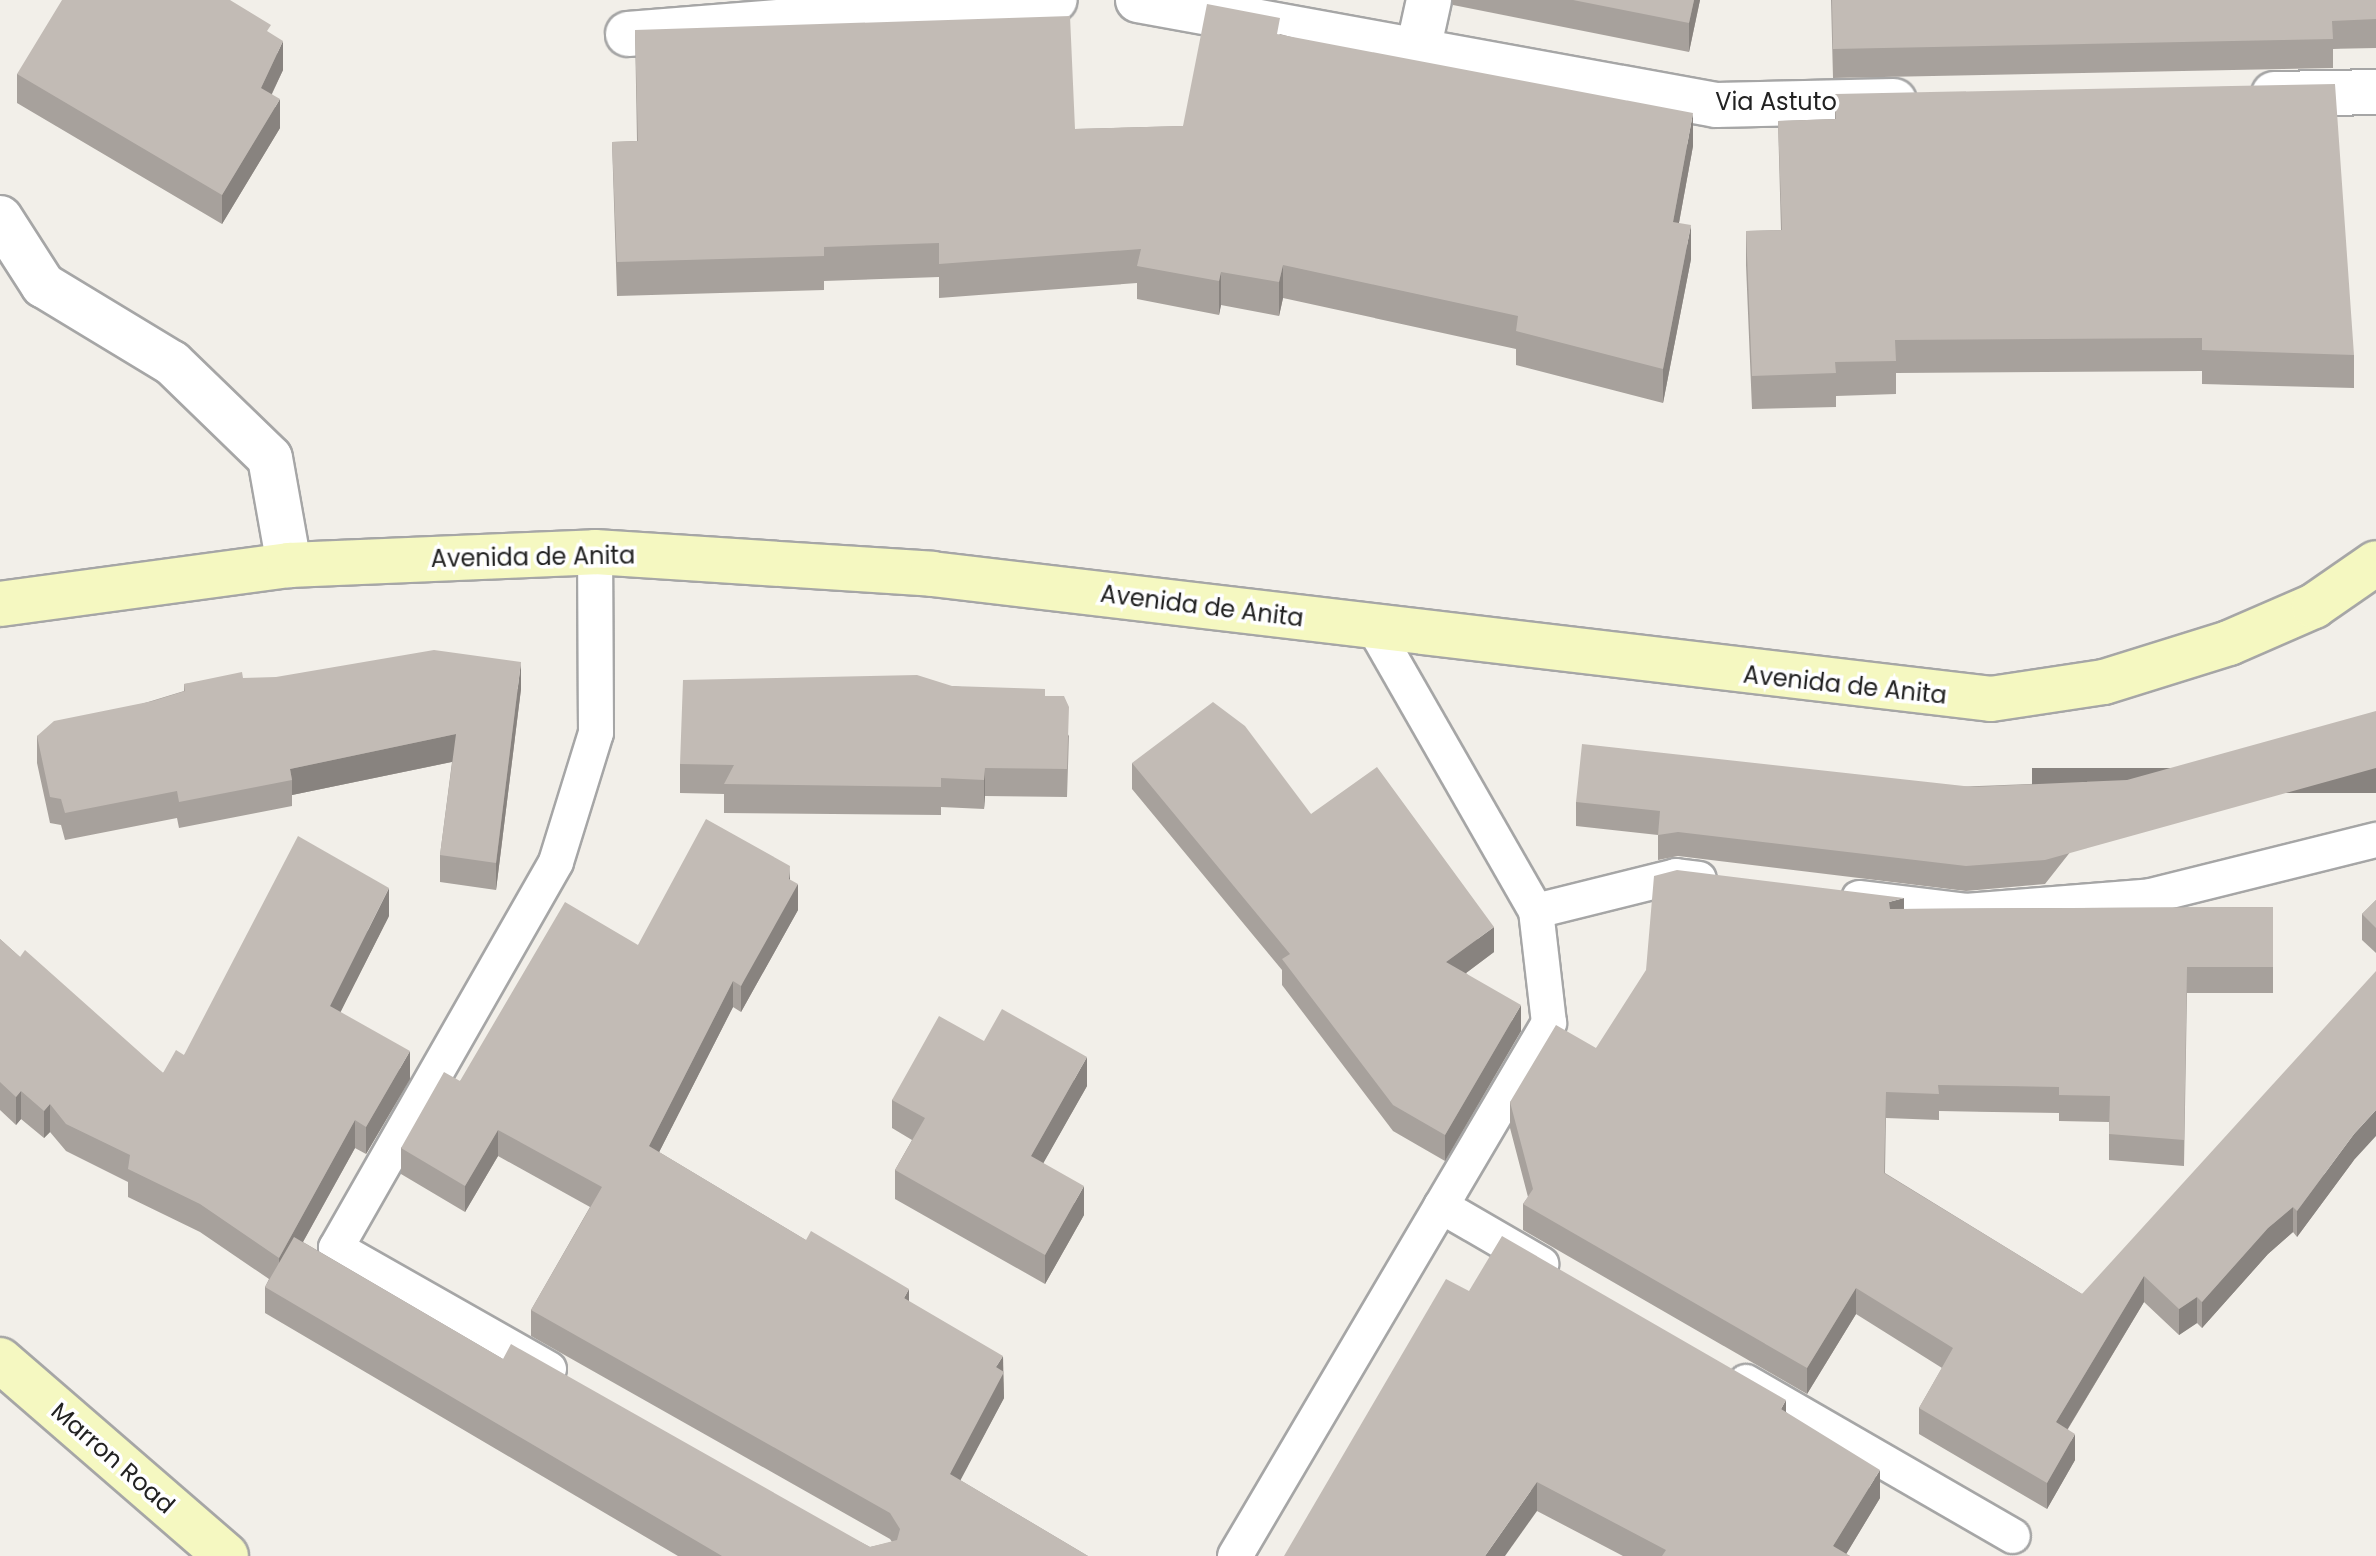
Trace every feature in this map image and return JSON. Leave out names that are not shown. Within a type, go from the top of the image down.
[{"type":"street","points":[[628,34],[796,11],[1055,0]]},
{"type":"street","name":"Via Astuto","points":[[1138,0],[1716,105],[1937,100]]},
{"type":"street","points":[[1418,50],[1429,0]]},
{"type":"street","points":[[2236,94],[2376,92]]},
{"type":"street","points":[[0,218],[43,285],[172,363],[270,458],[289,565]]},
{"type":"street","name":"Avenida de Anita","points":[[0,604],[289,565],[595,552],[932,574],[1991,699],[2104,682],[2229,643],[2314,606],[2376,563]]},
{"type":"street","name":"Marron Road","points":[[0,1360],[226,1556]]},
{"type":"lane","points":[[581,1387],[336,1248],[556,862],[596,733],[595,552]]},
{"type":"lane","points":[[1235,1556],[1549,1023],[1536,911],[1373,626]]},
{"type":"lane","points":[[1829,894],[1966,911],[2151,896],[2376,840]]},
{"type":"lane","points":[[1536,911],[1676,876],[1737,883]]},
{"type":"lane","points":[[1441,1206],[1577,1285]]},
{"type":"lane","points":[[1713,1364],[2013,1536]]},
{"type":"building","points":[[62,0],[230,0],[271,25],[267,31],[283,41],[261,88],[280,99],[222,195],[17,74]]},
{"type":"building","points":[[1573,0],[1694,0],[1689,23]]},
{"type":"building","points":[[1832,0],[2376,0],[2376,19],[2332,21],[2333,39],[1833,49]]},
{"type":"building","points":[[1207,4],[1280,18],[1277,34],[1693,113],[1673,222],[1691,225],[1663,369],[1516,331],[1518,316],[1283,265],[1279,282],[1221,272],[1219,281],[1137,266],[1141,249],[939,264],[939,243],[824,247],[824,256],[617,262],[612,142],[638,141],[635,30],[1070,16],[1075,129],[1183,126]]},
{"type":"building","points":[[2335,84],[2354,355],[2202,350],[2202,338],[1895,340],[1896,361],[1835,362],[1836,373],[1752,376],[1746,231],[1782,230],[1778,121],[1836,119],[1835,94]]},
{"type":"building","points":[[434,650],[521,662],[496,863],[440,855],[456,734],[290,769],[292,780],[179,802],[177,791],[65,813],[61,799],[50,797],[37,736],[54,721],[153,701],[185,691],[184,684],[242,672],[243,678],[276,677]]},
{"type":"building","points":[[917,675],[952,686],[1045,689],[1045,696],[1064,696],[1069,707],[1067,769],[985,768],[984,780],[941,778],[941,787],[724,784],[734,765],[680,764],[683,680]]},
{"type":"building","points":[[1213,702],[1245,726],[1311,814],[1377,767],[1494,927],[1446,962],[1521,1005],[1445,1135],[1393,1105],[1282,959],[1290,954],[1132,763]]},
{"type":"building","points":[[2376,711],[2376,768],[2045,860],[1966,866],[1678,832],[1658,835],[1660,811],[1576,802],[1582,744],[1973,787],[2127,780]]},
{"type":"building","points":[[706,819],[790,866],[789,879],[798,884],[741,986],[733,981],[649,1146],[806,1240],[811,1231],[909,1289],[904,1298],[1003,1356],[996,1367],[1004,1372],[950,1474],[1088,1556],[722,1556],[265,1287],[294,1237],[503,1359],[511,1344],[870,1547],[897,1540],[900,1529],[890,1513],[531,1310],[602,1187],[498,1130],[465,1186],[401,1148],[444,1072],[460,1081],[565,902],[638,945]]},
{"type":"building","points":[[298,836],[389,888],[330,1006],[410,1051],[366,1127],[355,1120],[279,1258],[200,1204],[128,1169],[130,1155],[66,1124],[50,1104],[44,1111],[21,1091],[16,1097],[0,1082],[0,939],[20,957],[25,950],[163,1073],[176,1050],[184,1055]]},
{"type":"building","points":[[1677,870],[1904,898],[1889,902],[1890,909],[2273,907],[2273,967],[2187,967],[2184,1140],[2109,1134],[2110,1096],[2059,1095],[2059,1087],[1938,1085],[1939,1094],[1886,1092],[1884,1173],[2082,1294],[2376,971],[2376,1110],[2354,1134],[2297,1211],[2293,1207],[2268,1228],[2202,1302],[2197,1297],[2179,1309],[2144,1276],[2056,1422],[2075,1434],[2047,1483],[1919,1408],[1953,1348],[1856,1288],[1807,1368],[1523,1204],[1533,1189],[1510,1102],[1556,1025],[1596,1048],[1646,970],[1654,876]]},
{"type":"building","points":[[2376,900],[2376,928],[2362,914]]},
{"type":"building","points":[[1002,1009],[1087,1057],[1031,1156],[1084,1186],[1045,1255],[895,1170],[925,1118],[892,1100],[939,1016],[984,1041]]},
{"type":"building","points":[[1502,1236],[1786,1400],[1781,1409],[1880,1470],[1833,1546],[1850,1556],[1662,1556],[1666,1550],[1537,1482],[1485,1556],[1284,1556],[1446,1279],[1469,1291]]}]
